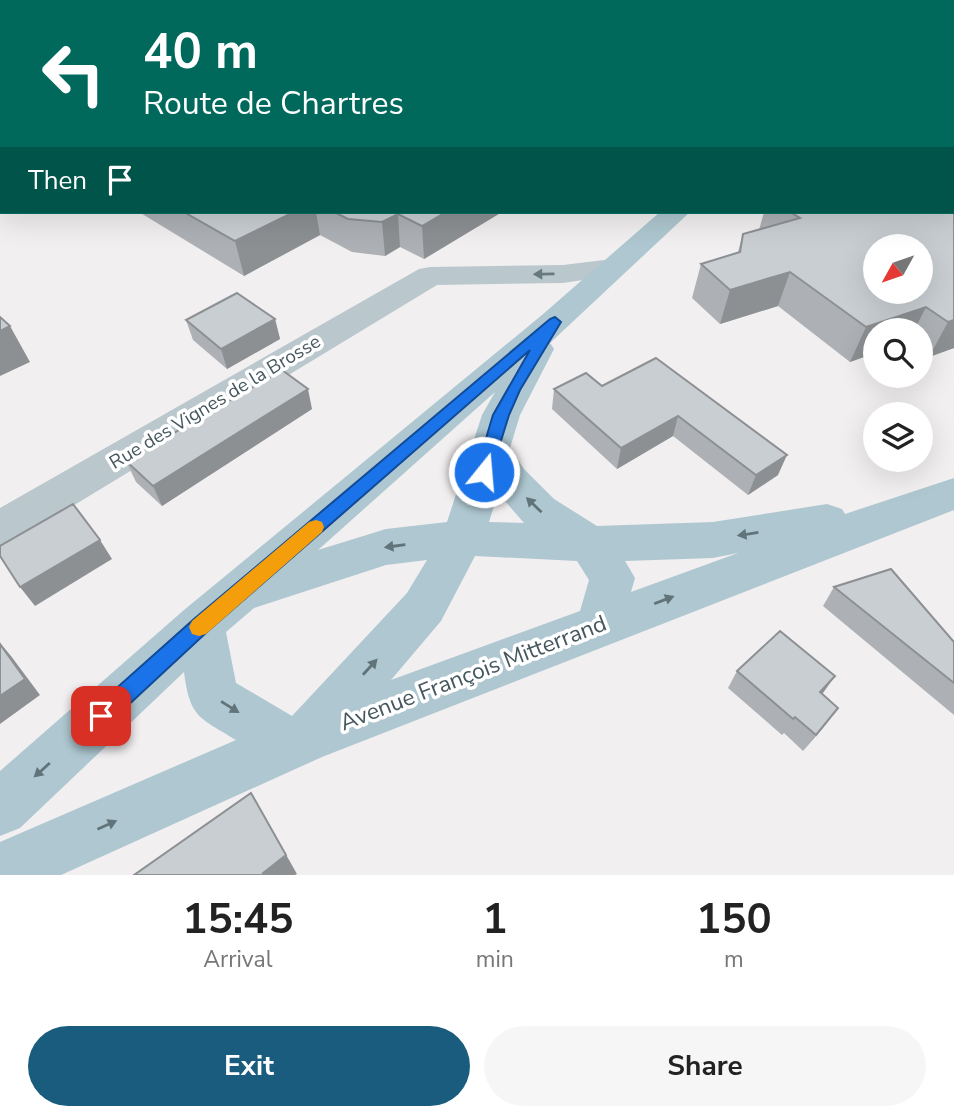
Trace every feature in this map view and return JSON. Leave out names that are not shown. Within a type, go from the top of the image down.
[{"type":"main road","points":[[0,807],[217,612],[555,322],[674,214]]},
{"type":"main road","points":[[217,612],[213,697],[299,740],[424,607],[463,538],[501,415],[512,390],[555,322]]},
{"type":"main road","points":[[491,449],[510,480],[539,511],[590,544],[612,578],[600,625]]},
{"type":"main road","name":"Avenue François Mitterrand","points":[[0,872],[299,740],[912,507],[954,494]]},
{"type":"main road","points":[[217,612],[278,581],[386,547],[463,538],[590,544],[713,540],[912,507]]},
{"type":"street","name":"Rue des Vignes de la Brosse","points":[[0,529],[430,276],[563,274],[612,268]]},
{"type":"building","points":[[188,214],[290,214],[235,241]]},
{"type":"building","points":[[338,214],[398,214],[382,222],[348,219]]},
{"type":"building","points":[[398,214],[443,214],[422,226]]},
{"type":"building","points":[[793,214],[954,214],[954,320],[948,322],[926,307],[893,318],[863,318],[863,325],[790,272],[730,290],[701,264],[740,252],[743,234],[800,218]]},
{"type":"building","points":[[237,293],[275,319],[221,349],[186,320]]},
{"type":"building","points":[[0,317],[10,326],[0,331]]},
{"type":"building","points":[[656,358],[787,455],[756,475],[678,416],[621,448],[554,389],[586,373],[602,386]]},
{"type":"building","points":[[282,370],[308,389],[153,486],[126,461]]},
{"type":"building","points":[[73,504],[100,540],[20,587],[0,556],[0,546]]},
{"type":"building","points":[[891,569],[954,642],[954,683],[834,587]]},
{"type":"building","points":[[780,631],[835,676],[820,692],[838,708],[816,735],[737,671]]},
{"type":"building","points":[[0,644],[25,679],[0,696]]},
{"type":"building","points":[[251,793],[286,855],[263,873],[265,875],[134,875]]},
{"type":"slow traffic","points":[[199,627],[316,527]]},
{"type":"route","points":[[101,716],[201,625],[555,322],[512,390],[501,415],[484,472]]}]
